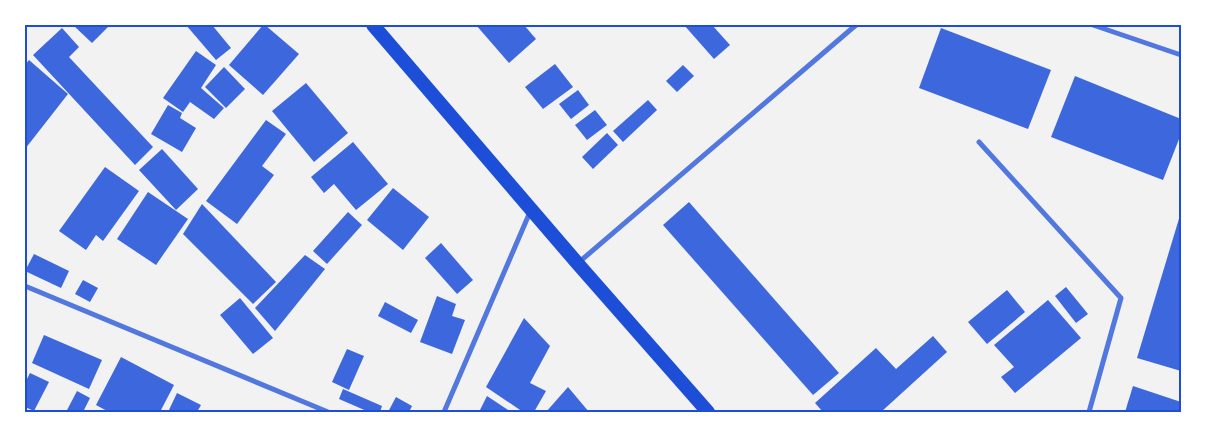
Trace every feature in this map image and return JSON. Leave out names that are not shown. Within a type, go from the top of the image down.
[{"type":"highway","points":[[373,25],[708,412]]},
{"type":"street","points":[[578,264],[856,25]]},
{"type":"street","points":[[1093,25],[1181,55]]},
{"type":"street","points":[[979,142],[1121,298],[1089,412]]},
{"type":"street","points":[[444,412],[532,209]]},
{"type":"street","points":[[25,286],[328,412]]},
{"type":"building","points":[[73,25],[110,25],[92,43]]},
{"type":"building","points":[[186,25],[212,25],[231,48],[216,60]]},
{"type":"building","points":[[263,25],[299,54],[263,95],[229,65]]},
{"type":"building","points":[[476,25],[524,25],[536,39],[509,63]]},
{"type":"building","points":[[684,25],[712,25],[730,45],[714,59]]},
{"type":"building","points":[[62,28],[79,47],[69,57],[153,147],[135,165],[33,55]]},
{"type":"building","points":[[941,28],[1051,70],[1028,129],[919,88]]},
{"type":"building","points":[[196,51],[216,65],[201,88],[224,108],[214,119],[190,102],[183,112],[163,98]]},
{"type":"building","points":[[29,60],[68,94],[25,149],[25,65]]},
{"type":"building","points":[[555,64],[573,87],[543,109],[525,87]]},
{"type":"building","points":[[683,65],[694,76],[677,92],[666,81]]},
{"type":"building","points":[[224,67],[245,89],[226,108],[205,87]]},
{"type":"building","points":[[1075,76],[1181,119],[1181,134],[1163,180],[1051,137]]},
{"type":"building","points":[[306,83],[348,133],[314,162],[272,111]]},
{"type":"building","points":[[578,90],[589,105],[571,119],[559,104]]},
{"type":"building","points":[[648,100],[657,110],[623,142],[613,131]]},
{"type":"building","points":[[168,105],[182,113],[180,118],[196,128],[182,152],[151,134]]},
{"type":"building","points":[[595,110],[607,125],[587,140],[575,125]]},
{"type":"building","points":[[266,120],[286,134],[262,166],[274,175],[237,224],[206,201]]},
{"type":"building","points":[[607,133],[618,145],[593,169],[582,157]]},
{"type":"building","points":[[353,142],[388,184],[356,210],[334,184],[324,193],[311,177]]},
{"type":"building","points":[[162,149],[198,189],[176,210],[139,170]]},
{"type":"building","points":[[105,167],[139,191],[103,241],[96,235],[86,250],[59,231]]},
{"type":"building","points":[[393,188],[429,217],[403,250],[367,220]]},
{"type":"building","points":[[148,192],[188,219],[156,265],[117,239]]},
{"type":"building","points":[[689,202],[839,373],[813,395],[663,225]]},
{"type":"building","points":[[202,204],[276,282],[253,304],[183,234]]},
{"type":"building","points":[[348,212],[362,225],[327,264],[313,251]]},
{"type":"building","points":[[1181,212],[1181,371],[1137,358]]},
{"type":"building","points":[[441,243],[473,280],[457,294],[425,258]]},
{"type":"building","points":[[34,254],[69,271],[61,288],[25,271]]},
{"type":"building","points":[[305,255],[325,269],[275,331],[255,308]]},
{"type":"building","points":[[83,280],[98,288],[90,302],[75,294]]},
{"type":"building","points":[[1066,287],[1088,314],[1076,323],[1055,296]]},
{"type":"building","points":[[1007,290],[1025,312],[987,344],[968,322]]},
{"type":"building","points":[[437,296],[456,304],[452,316],[465,320],[452,354],[420,342]]},
{"type":"building","points":[[240,298],[273,338],[253,354],[220,315]]},
{"type":"building","points":[[1048,300],[1081,338],[1015,393],[1001,377],[1014,367],[994,345]]},
{"type":"building","points":[[385,302],[418,320],[411,333],[378,316]]},
{"type":"building","points":[[524,318],[550,346],[530,383],[546,391],[534,412],[523,412],[486,387]]},
{"type":"building","points":[[44,335],[102,360],[89,389],[32,363]]},
{"type":"building","points":[[933,336],[947,352],[881,412],[823,412],[815,403],[876,348],[896,369]]},
{"type":"building","points":[[347,349],[364,356],[349,390],[332,382]]},
{"type":"building","points":[[121,357],[174,385],[160,412],[109,412],[96,405]]},
{"type":"building","points":[[30,373],[49,382],[34,411],[25,407],[25,383]]},
{"type":"building","points":[[1133,386],[1181,402],[1181,412],[1125,412]]},
{"type":"building","points":[[568,387],[589,412],[546,412]]},
{"type":"building","points":[[343,389],[382,406],[380,412],[369,412],[339,399]]},
{"type":"building","points":[[77,391],[90,398],[83,412],[66,412]]},
{"type":"building","points":[[177,393],[201,405],[197,412],[168,412]]},
{"type":"building","points":[[487,396],[511,412],[479,412]]},
{"type":"building","points":[[396,397],[412,406],[409,412],[388,412]]}]
